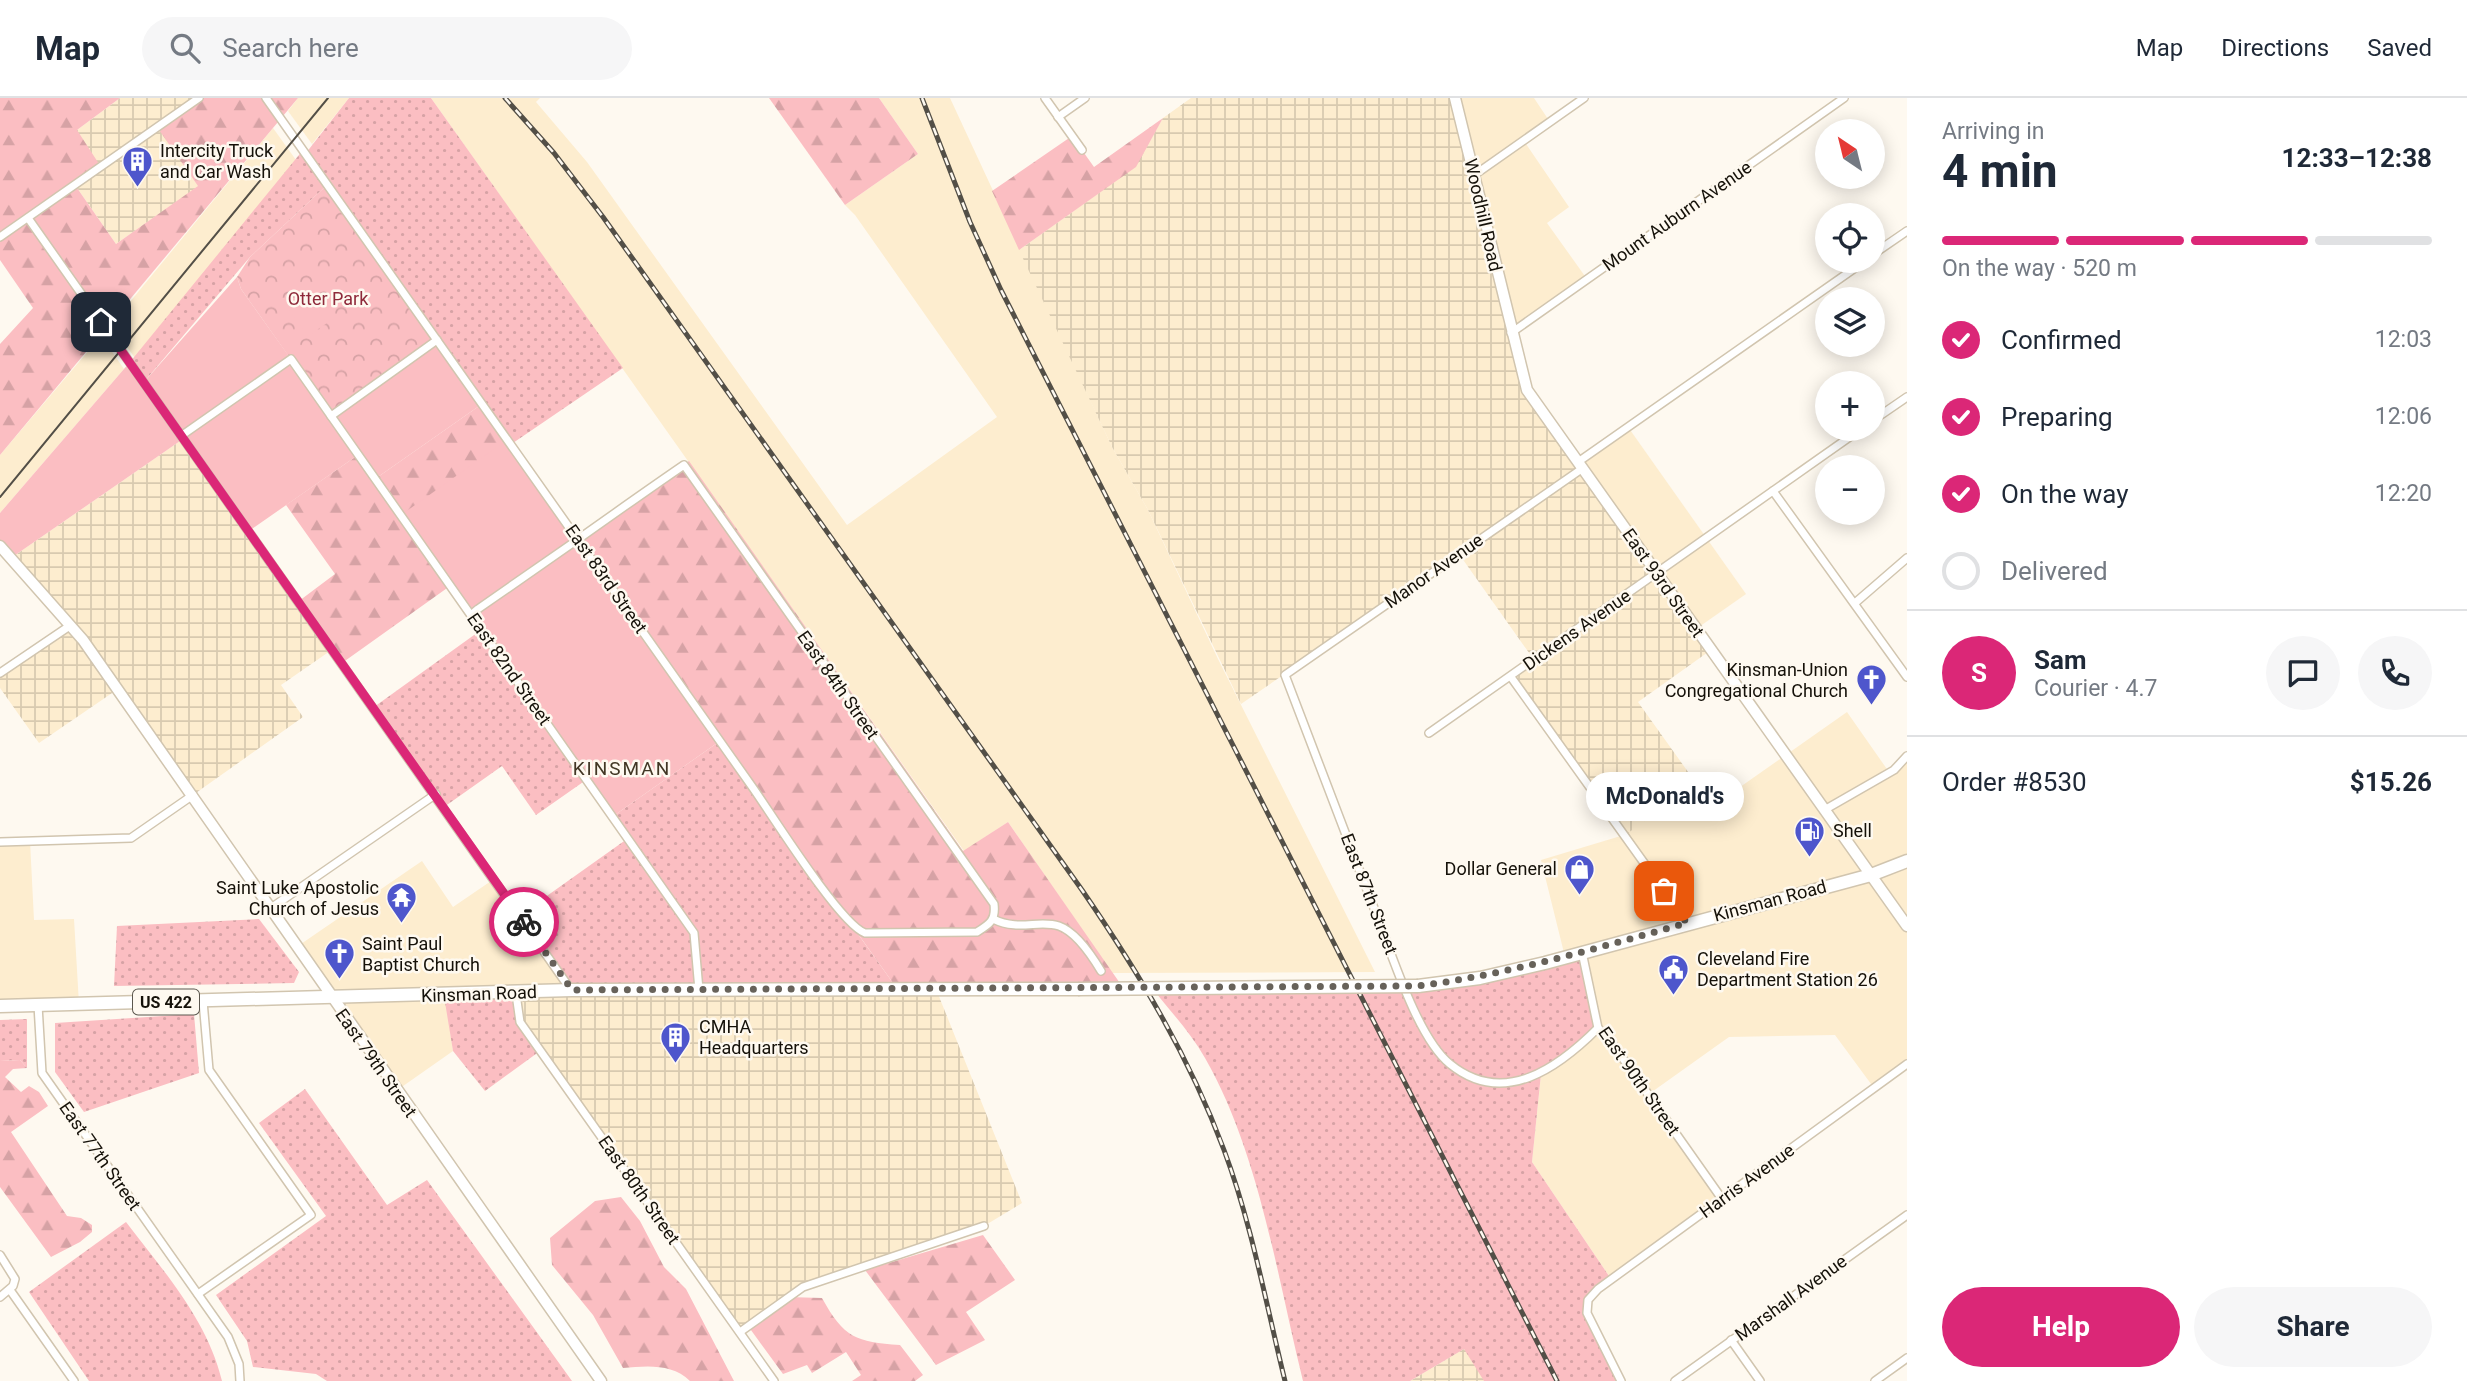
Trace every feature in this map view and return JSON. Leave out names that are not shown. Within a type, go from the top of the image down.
[{"type":"main road","name":"Woodhill Road","points":[[1455,98],[1511,333]]},
{"type":"main road","name":"East 93rd Street","points":[[1511,333],[1527,390],[1907,926]]},
{"type":"main road","name":"East 79th Street","points":[[0,546],[71,625],[193,794],[331,999],[601,1381]]},
{"type":"main road","name":"Kinsman Road","points":[[0,1006],[516,994],[572,990],[1418,986],[1480,978],[1582,952],[1871,875],[1907,861]]},
{"type":"street","points":[[0,237],[199,98]]},
{"type":"street","name":"East 83rd Street","points":[[266,98],[850,924],[865,933],[976,932],[993,919]]},
{"type":"street","points":[[1045,98],[1082,150]]},
{"type":"street","points":[[1058,117],[1085,98]]},
{"type":"street","points":[[1473,176],[1584,98]]},
{"type":"street","name":"Mount Auburn Avenue","points":[[1511,333],[1844,98]]},
{"type":"street","points":[[28,218],[572,990]]},
{"type":"street","points":[[1885,246],[1907,231]]},
{"type":"street","name":"Manor Avenue","points":[[1285,675],[1848,273]]},
{"type":"street","points":[[331,416],[437,340]]},
{"type":"street","name":"East 82nd Street","points":[[181,436],[292,359],[694,933],[699,990]]},
{"type":"street","points":[[1885,412],[1907,397]]},
{"type":"street","name":"Dickens Avenue","points":[[1429,733],[1844,441]]},
{"type":"street","name":"East 84th Street","points":[[577,539],[684,465],[994,904],[993,919]]},
{"type":"street","points":[[1773,491],[1907,677]]},
{"type":"street","points":[[471,615],[577,539]]},
{"type":"street","points":[[1855,603],[1907,558]]},
{"type":"street","points":[[0,673],[71,625]]},
{"type":"street","name":"East 87th Street","points":[[1285,675],[1402,979],[1438,1053],[1466,1074],[1501,1082],[1521,1081],[1556,1065],[1598,1028]]},
{"type":"street","points":[[1511,677],[1687,923]]},
{"type":"street","points":[[1826,809],[1894,770],[1907,755]]},
{"type":"street","points":[[0,842],[131,838],[193,794]]},
{"type":"street","points":[[271,908],[436,794]]},
{"type":"street","points":[[993,919],[1008,927],[1057,925],[1070,933],[1101,971]]},
{"type":"street","name":"East 90th Street","points":[[1582,952],[1598,1028],[1612,1042],[1722,1199]]},
{"type":"street","name":"East 80th Street","points":[[516,994],[520,1022],[774,1381]]},
{"type":"street","points":[[198,1294],[311,1215],[209,1070],[203,1001]]},
{"type":"street","name":"East 77th Street","points":[[38,1005],[42,1073],[235,1350],[240,1381]]},
{"type":"street","name":"Harris Avenue","points":[[1621,1381],[1587,1313],[1588,1300],[1598,1289],[1907,1064]]},
{"type":"street","name":"Marshall Avenue","points":[[1675,1381],[1907,1215]]},
{"type":"street","points":[[740,1332],[803,1287],[984,1226]]},
{"type":"street","points":[[0,1255],[15,1279],[10,1290],[0,1297]]},
{"type":"street","points":[[10,1290],[74,1381]]},
{"type":"street","points":[[1731,1340],[1760,1381]]},
{"type":"street","points":[[1875,1381],[1907,1358]]},
{"type":"shaded area","points":[[120,98],[199,98],[199,186],[116,244],[75,185],[77,130]]},
{"type":"shaded area","points":[[298,98],[349,98],[312,144],[288,111]]},
{"type":"shaded area","points":[[431,98],[540,98],[536,102],[587,162],[847,525],[997,417],[855,215],[845,205],[918,154],[879,98],[950,98],[1112,447],[1148,510],[1218,659],[1375,972],[1112,973],[1008,822],[964,851]]},
{"type":"shaded area","points":[[1191,98],[1455,98],[1527,390],[1711,650],[1638,702],[1696,783],[1624,836],[1511,677],[1534,660],[1459,554],[1241,704],[1148,510],[1112,447],[1019,250],[1135,167],[1163,118]]},
{"type":"shaded area","points":[[1455,98],[1534,98],[1550,122],[1524,141],[1569,207],[1547,223],[1587,279],[1511,333]]},
{"type":"shaded area","points":[[273,128],[296,160],[135,358],[111,325]]},
{"type":"shaded area","points":[[101,336],[124,369],[0,513],[0,455]]},
{"type":"shaded area","points":[[1628,427],[1746,594],[1696,629],[1578,462]]},
{"type":"shaded area","points":[[183,439],[333,649],[281,685],[303,717],[193,795],[118,689],[39,743],[0,688],[0,673],[70,625],[11,558]]},
{"type":"shaded area","points":[[1847,712],[1889,772],[1907,756],[1907,1067],[1874,1088],[1835,1035],[1729,1037],[1649,1094],[1722,1199],[1611,1279],[1532,1162],[1541,1074],[1565,957],[1541,860],[1624,835],[1696,783],[1713,806]]},
{"type":"shaded area","points":[[30,841],[34,920],[74,919],[79,1004],[0,1006],[0,842]]},
{"type":"shaded area","points":[[422,861],[453,907],[494,879],[572,990],[445,996],[453,1051],[396,1091],[298,946]]},
{"type":"shaded area","points":[[936,989],[1022,1203],[984,1226],[803,1287],[740,1332],[520,1022],[516,994]]},
{"type":"shaded area","points":[[1484,1337],[1510,1381],[1410,1381]]},
{"type":"green space","points":[[0,98],[120,98],[77,130],[101,167],[75,185],[116,244],[198,186],[157,127],[199,98],[298,98],[0,455],[0,344],[33,308],[0,260]]},
{"type":"green space","points":[[349,98],[431,98],[623,368],[510,445],[327,185],[250,257],[144,382],[130,362],[303,150],[306,153]]},
{"type":"green space","points":[[769,98],[879,98],[918,154],[845,205]]},
{"type":"green space","points":[[1163,118],[1136,167],[1019,250],[992,191],[1072,136],[1094,167]]},
{"type":"green space","name":"Otter Park","points":[[327,185],[437,340],[331,416],[241,289],[237,277],[250,257]]},
{"type":"green space","points":[[237,277],[241,289],[331,415],[437,340],[482,404],[375,479],[358,455],[249,531],[183,439],[11,558],[0,546],[0,513],[130,362],[144,382]]},
{"type":"green space","points":[[306,294],[327,323],[308,336],[287,307]]},
{"type":"green space","points":[[482,404],[507,440],[450,586],[342,663],[299,601],[335,574],[286,505],[358,455],[375,479]]},
{"type":"green space","points":[[507,440],[720,741],[612,817],[401,515]]},
{"type":"green space","points":[[689,461],[963,851],[1008,822],[1124,989],[898,990],[577,539]]},
{"type":"green space","points":[[481,630],[586,780],[536,815],[502,766],[444,807],[374,707]]},
{"type":"green space","points":[[720,741],[898,990],[572,990],[520,915],[627,839],[612,817]]},
{"type":"green space","points":[[259,919],[299,972],[294,983],[114,986],[117,926]]},
{"type":"green space","points":[[1582,952],[1598,1028],[1541,1074],[1532,1162],[1611,1279],[1588,1300],[1587,1313],[1621,1381],[1484,1381],[1464,1349],[1410,1381],[1303,1381],[1264,1215],[1239,1133],[1205,1058],[1153,989],[1418,986]]},
{"type":"green space","points":[[516,994],[520,1022],[540,1051],[485,1091],[453,1051],[444,996]]},
{"type":"green space","points":[[194,1014],[199,1073],[84,1112],[55,1072],[55,1023]]},
{"type":"green space","points":[[27,1019],[27,1068],[20,1060],[0,1061],[0,1020]]},
{"type":"green space","points":[[20,1060],[27,1068],[13,1069],[5,1077],[21,1092],[29,1086],[39,1092],[48,1106],[11,1132],[67,1216],[81,1218],[92,1225],[92,1232],[80,1242],[51,1257],[0,1187],[0,1061]]},
{"type":"green space","points":[[305,1089],[387,1205],[427,1180],[572,1381],[327,1381],[316,1374],[253,1367],[247,1341],[216,1295],[326,1216],[259,1123]]},
{"type":"green space","points":[[621,1197],[640,1221],[664,1267],[686,1289],[734,1381],[690,1381],[667,1368],[650,1366],[623,1368],[593,1315],[552,1265],[550,1238],[595,1201]]},
{"type":"green space","points":[[126,1222],[183,1297],[206,1337],[222,1381],[89,1381],[29,1292]]},
{"type":"green space","points":[[983,1235],[1015,1280],[966,1312],[985,1340],[936,1365],[865,1270]]},
{"type":"green space","points":[[788,1297],[822,1298],[845,1330],[872,1342],[900,1345],[923,1375],[915,1381],[852,1381],[861,1375],[846,1352],[812,1373],[807,1365],[783,1374],[748,1326]]},
{"type":"tram line","points":[[0,497],[328,98]]},
{"type":"railway","points":[[505,98],[554,153],[603,217],[1082,890],[1143,984],[1179,1048],[1224,1150],[1251,1236],[1285,1381]]},
{"type":"railway","points":[[922,98],[970,222],[1001,290],[1557,1381]]},
{"type":"way so far","points":[[524,922],[572,990],[1418,986],[1480,978],[1545,963],[1687,923],[1664,891]]},
{"type":"place","name":"Intercity Truck and Car Wash","points":[[137,188]]},
{"type":"place","name":"Kinsman-Union Congregational Church","points":[[1871,707]]},
{"type":"place","name":"Shell","points":[[1810,858]]},
{"type":"place","name":"McDonald's","points":[[1664,891]]},
{"type":"place","name":"Dollar General","points":[[1580,896]]},
{"type":"place","name":"Saint Luke Apostolic Church of Jesus","points":[[402,925]]},
{"type":"place","name":"Saint Paul Baptist Church","points":[[339,981]]},
{"type":"place","name":"Cleveland Fire Department Station 26","points":[[1674,996]]},
{"type":"place","name":"CMHA Headquarters","points":[[676,1064]]},
{"type":"district","name":"KINSMAN","points":[[622,768]]},
{"type":"route","points":[[101,322],[524,922]]}]
